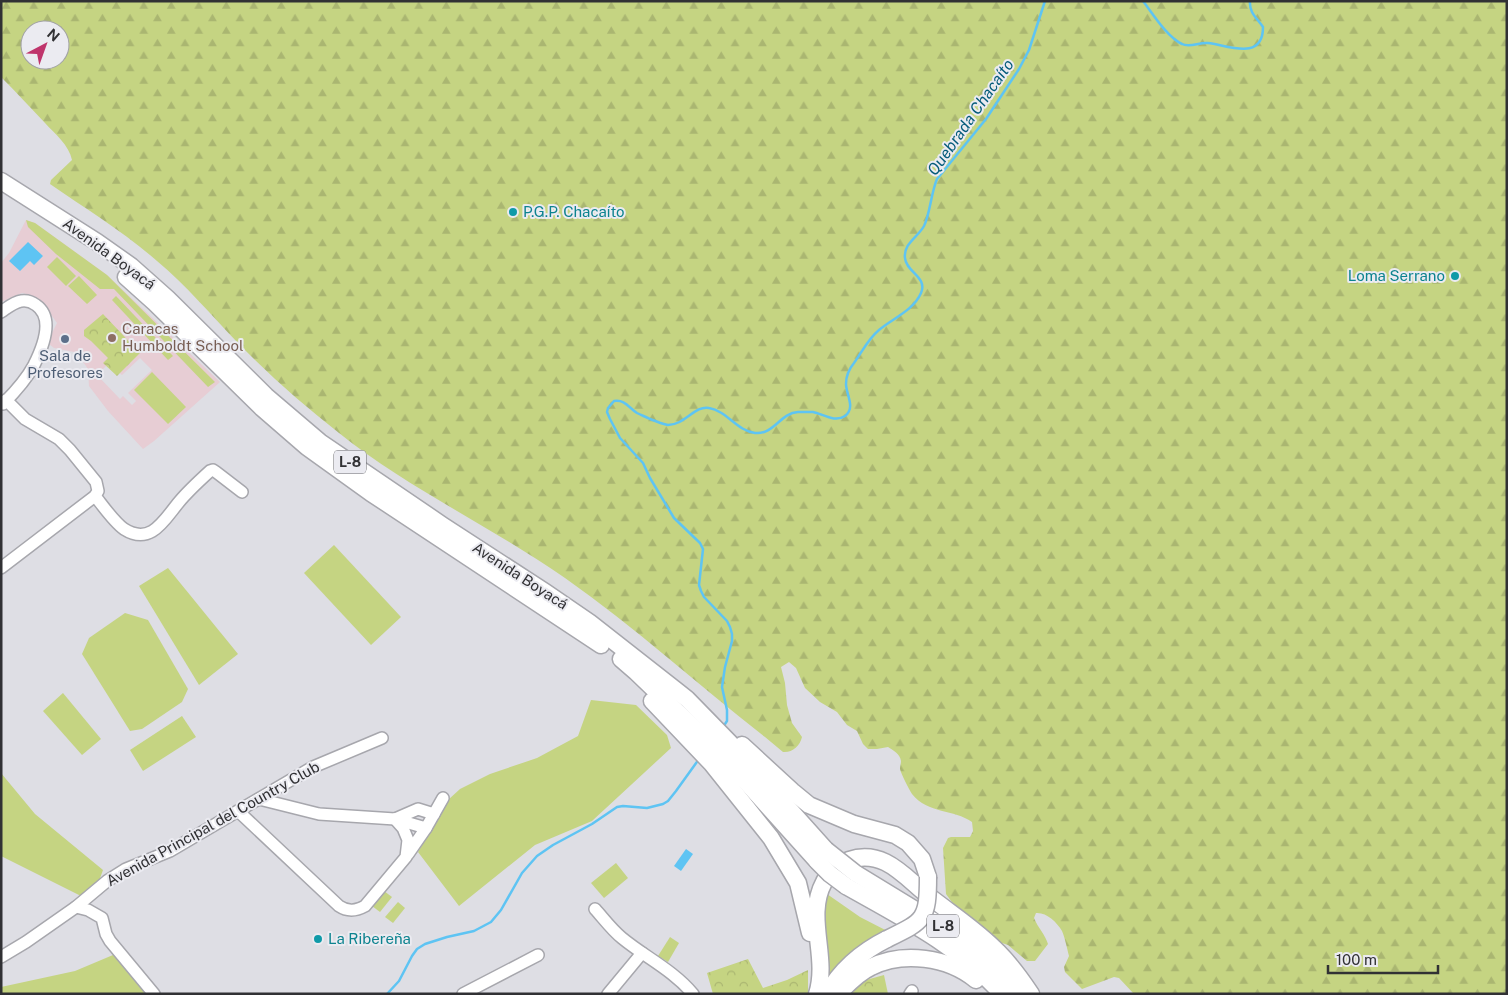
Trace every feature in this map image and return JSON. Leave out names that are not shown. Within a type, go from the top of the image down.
[{"type":"highway","name":"Avenida Boyacá","points":[[1,181],[98,242],[131,266],[167,298],[266,396],[320,442],[442,526],[589,622],[687,699],[700,706],[698,724],[643,692],[638,683],[636,672],[589,635],[535,602],[371,493],[307,447],[262,408],[128,278],[86,246],[1,194]]},
{"type":"highway","points":[[698,724],[724,750],[771,838],[798,883],[810,930],[814,963],[813,994]]},
{"type":"highway","name":"L-8","points":[[698,724],[821,856],[830,874],[851,879],[950,931],[989,962],[1020,994]]},
{"type":"highway","points":[[724,750],[769,768],[792,792],[809,805],[854,824],[895,836],[908,843],[922,859],[928,877],[927,903],[921,918],[911,928],[860,954],[841,973],[827,994]]},
{"type":"highway","points":[[817,994],[821,967],[816,918],[821,887],[835,866],[861,857],[885,862],[913,881],[926,894],[996,950],[1017,973],[1032,994]]},
{"type":"highway","name":"L-8","points":[[851,879],[935,937],[984,974],[1002,994]]},
{"type":"highway","points":[[838,994],[848,983],[868,968],[898,958],[934,961],[954,967],[971,976],[994,994]]},
{"type":"street","points":[[1,312],[22,300],[34,304],[43,312],[46,318],[44,337],[34,364],[17,390],[4,403],[25,419],[59,439],[96,482],[98,488],[95,496],[1,568]]},
{"type":"street","points":[[95,496],[121,527],[132,532],[144,534],[153,532],[161,526],[180,500],[210,471],[213,470],[242,492]]},
{"type":"street","name":"Avenida Principal del Country Club","points":[[1,957],[26,942],[107,881],[126,869],[170,851],[323,763],[382,738]]},
{"type":"street","points":[[238,811],[340,906],[348,910],[359,909],[365,906],[406,857],[426,828],[443,798]]},
{"type":"street","points":[[259,799],[319,814],[395,819],[426,828]]},
{"type":"street","points":[[395,819],[418,809],[434,814]]},
{"type":"street","points":[[395,819],[403,828],[408,840],[406,857]]},
{"type":"street","points":[[94,892],[95,903],[110,941],[154,994]]},
{"type":"street","points":[[76,906],[102,918]]},
{"type":"street","points":[[595,909],[620,937],[664,967],[693,994]]},
{"type":"street","points":[[608,994],[642,953]]},
{"type":"street","points":[[463,994],[538,955]]},
{"type":"shaded area","name":"Caracas Humboldt School","points":[[26,220],[35,223],[107,275],[220,382],[143,449],[108,411],[89,386],[88,369],[79,356],[74,352],[54,348],[49,344],[57,323],[49,312],[31,295],[22,293],[1,302],[1,263],[9,253]],"holes":[[[140,358],[152,370],[128,393],[136,401],[132,405],[123,396],[120,399],[97,375],[108,364],[122,375]]]},
{"type":"green space","points":[[1,1],[1507,1],[1507,994],[1134,994],[1119,978],[1114,977],[1082,989],[1065,972],[1064,967],[1069,956],[1062,931],[1051,918],[1036,913],[1034,918],[1048,944],[1035,961],[1027,961],[1008,945],[999,942],[991,943],[957,909],[946,894],[943,848],[948,838],[970,837],[973,831],[972,822],[957,815],[933,808],[918,800],[912,794],[903,778],[900,769],[901,761],[896,752],[888,747],[868,749],[863,744],[857,731],[847,725],[837,712],[820,702],[805,688],[796,668],[789,662],[781,667],[787,705],[792,723],[802,737],[795,748],[783,752],[641,636],[565,578],[537,559],[422,490],[366,453],[299,401],[261,366],[168,270],[118,230],[50,184],[51,180],[72,160],[68,149],[1,77]]},
{"type":"green space","points":[[26,220],[35,223],[107,275],[215,382],[208,387],[114,289],[100,289],[56,254],[28,227]]},
{"type":"green space","points":[[57,257],[76,276],[66,286],[47,267]]},
{"type":"green space","points":[[79,276],[97,295],[87,304],[68,286]]},
{"type":"green space","points":[[116,296],[173,356],[168,360],[112,300]]},
{"type":"green space","points":[[103,314],[140,353],[117,376],[103,363],[108,358],[84,336],[84,330]]},
{"type":"green space","points":[[152,372],[186,407],[168,424],[134,390]]},
{"type":"green space","points":[[334,545],[401,617],[371,645],[304,573]]},
{"type":"green space","points":[[168,568],[238,654],[199,685],[139,586]]},
{"type":"green space","points":[[125,613],[148,620],[188,689],[182,702],[142,729],[130,731],[82,654],[89,638]]},
{"type":"green space","points":[[63,693],[101,739],[82,755],[43,711]]},
{"type":"green space","points":[[591,700],[636,705],[667,735],[671,748],[592,821],[535,845],[459,906],[418,852],[448,800],[460,789],[490,774],[537,758],[578,736]]},
{"type":"green space","points":[[182,716],[196,737],[143,771],[130,750]]},
{"type":"green space","points":[[1,773],[35,814],[103,870],[99,881],[81,896],[1,856]]},
{"type":"green space","points":[[616,863],[628,878],[604,898],[591,883]]},
{"type":"green space","points":[[384,891],[392,897],[380,912],[372,906]]},
{"type":"green space","points":[[827,894],[860,917],[895,935],[824,990],[822,911]]},
{"type":"green space","points":[[398,902],[405,908],[393,923],[385,917]]},
{"type":"green space","points":[[670,937],[679,943],[668,962],[658,956]]},
{"type":"green space","points":[[113,955],[126,966],[147,994],[1,994],[1,987],[75,971]]},
{"type":"green space","points":[[748,959],[763,988],[808,970],[808,994],[713,994],[707,973]]},
{"type":"green space","points":[[884,975],[888,994],[848,994],[866,980]]},
{"type":"water","points":[[28,242],[43,256],[34,265],[30,261],[20,271],[9,261]]},
{"type":"water","points":[[686,849],[693,854],[681,871],[674,866]]},
{"type":"waterway","name":"Quebrada Chacaíto","points":[[723,727],[727,721],[727,710],[722,687],[732,634],[727,621],[704,597],[701,591],[699,585],[703,549],[700,543],[674,518],[643,463],[620,438],[607,412],[608,408],[614,401],[621,401],[637,413],[668,425],[680,422],[699,409],[709,408],[721,413],[743,429],[755,433],[767,431],[792,413],[813,412],[837,419],[845,416],[850,409],[846,384],[851,368],[868,341],[884,326],[913,305],[921,293],[922,283],[906,263],[905,253],[924,226],[937,179],[986,119],[1019,69],[1029,50],[1045,1]]},
{"type":"waterway","name":"Quebrada Chacaíto","points":[[1143,1],[1166,31],[1182,44],[1208,43],[1243,49],[1257,45],[1261,38],[1263,27],[1252,12],[1250,1]]},
{"type":"waterway","name":"Quebrada Chacaíto","points":[[387,994],[399,981],[417,949],[425,944],[447,937],[474,931],[491,922],[501,910],[522,873],[537,856],[617,807],[647,808],[663,804],[668,801],[699,759]]},
{"type":"place","name":"P.G.P. Chacaíto","points":[[513,212]]},
{"type":"place","name":"Loma Serrano","points":[[1455,276]]},
{"type":"place","name":"Caracas Humboldt School","points":[[112,338]]},
{"type":"place","name":"Sala de Profesores","points":[[65,339]]},
{"type":"place","name":"La Ribereña","points":[[318,939]]}]
